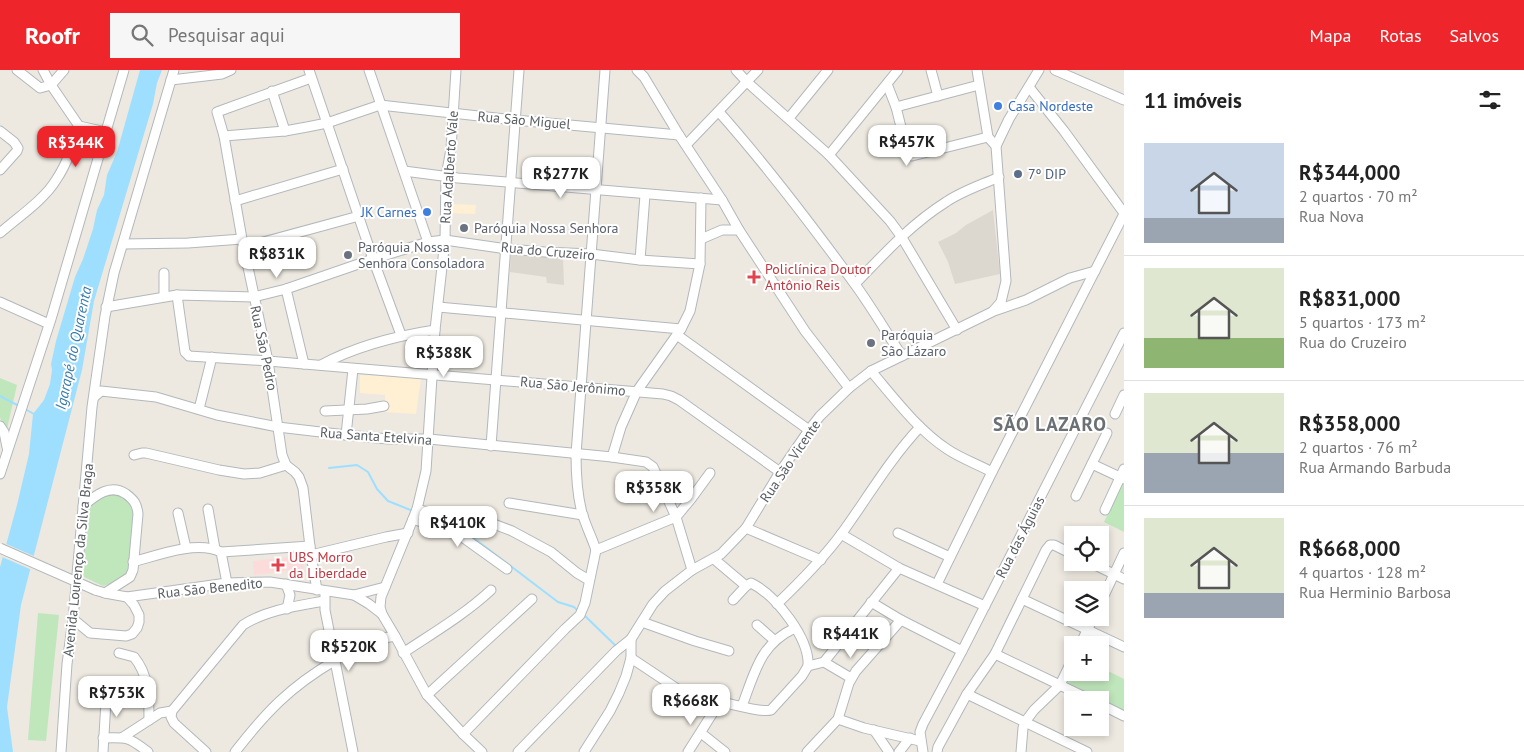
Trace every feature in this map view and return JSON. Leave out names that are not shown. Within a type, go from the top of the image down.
[{"type":"street","points":[[17,70],[40,88],[50,85],[64,70]]},
{"type":"street","points":[[43,70],[50,85],[79,126],[106,132]]},
{"type":"street","points":[[0,474],[49,324],[124,70]]},
{"type":"street","name":"Avenida Lourenço da Silva Braga","points":[[61,752],[67,664],[94,397],[106,307],[122,244],[174,70]]},
{"type":"street","points":[[171,80],[222,74],[231,70]]},
{"type":"street","points":[[369,70],[428,242]]},
{"type":"street","name":"Rua Adalberto Vale","points":[[382,614],[380,602],[416,513],[426,471],[435,330],[444,240],[446,176],[451,149],[456,70]]},
{"type":"street","points":[[492,446],[519,70]]},
{"type":"street","points":[[463,734],[581,613],[585,603],[596,550],[582,515],[577,490],[576,454],[605,70]]},
{"type":"street","points":[[637,70],[644,74],[679,135],[805,332],[849,388]]},
{"type":"street","points":[[736,70],[747,82],[830,155],[862,190],[901,236],[957,330]]},
{"type":"street","points":[[686,145],[758,70]]},
{"type":"street","points":[[788,118],[828,70]]},
{"type":"street","points":[[830,155],[898,70]]},
{"type":"street","points":[[931,70],[938,96]]},
{"type":"street","points":[[977,70],[988,137],[996,146]]},
{"type":"street","points":[[994,311],[1001,302],[1006,281],[996,146],[1008,119],[1039,70]]},
{"type":"street","points":[[1054,70],[1124,100]]},
{"type":"street","points":[[310,74],[401,336]]},
{"type":"street","name":"Rua São Pedro","points":[[310,74],[217,112],[224,136],[243,243],[268,361],[282,455],[286,465],[299,477],[303,488],[310,550],[322,594],[353,752]]},
{"type":"street","points":[[886,84],[896,107],[907,151],[912,156],[988,137]]},
{"type":"street","points":[[896,107],[979,85]]},
{"type":"street","points":[[936,584],[1124,213],[1029,87]]},
{"type":"street","points":[[272,91],[285,131]]},
{"type":"street","name":"Rua São Miguel","points":[[224,136],[285,131],[328,123],[380,105],[679,135]]},
{"type":"street","points":[[718,112],[774,177],[855,284],[902,356]]},
{"type":"street","points":[[0,233],[46,193],[56,180],[71,150],[79,126]]},
{"type":"street","points":[[0,131],[14,142],[18,148],[0,170]]},
{"type":"street","points":[[235,201],[343,169]]},
{"type":"street","points":[[404,171],[512,183],[722,200]]},
{"type":"street","points":[[855,284],[901,236],[946,202],[998,177]]},
{"type":"street","points":[[640,260],[645,195]]},
{"type":"street","points":[[612,457],[621,427],[637,391],[679,332],[690,310],[700,264],[701,198]]},
{"type":"street","points":[[122,244],[243,243],[359,216]]},
{"type":"street","points":[[701,239],[722,230],[739,230]]},
{"type":"street","name":"Rua do Cruzeiro","points":[[106,307],[177,295],[254,298],[428,242],[444,240],[560,254],[591,254],[700,264]]},
{"type":"street","name":"Rua São Vicente","points":[[518,752],[631,639],[653,604],[665,591],[692,570],[721,554],[746,528],[780,472],[809,430],[820,416],[849,388],[871,371],[994,311],[1026,300],[1070,278],[1095,271]]},
{"type":"street","points":[[164,273],[164,296]]},
{"type":"street","points":[[286,289],[304,364]]},
{"type":"street","name":"Rua São Jerônimo","points":[[177,295],[185,352],[189,356],[321,365],[663,394],[679,400],[780,472]]},
{"type":"street","points":[[0,302],[49,324]]},
{"type":"street","points":[[438,307],[587,320],[679,332],[809,430]]},
{"type":"street","points":[[321,365],[336,357],[401,336],[435,330]]},
{"type":"street","name":"Rua das Águias","points":[[920,740],[923,724],[1124,333]]},
{"type":"street","points":[[199,409],[212,357]]},
{"type":"street","points":[[346,435],[354,369]]},
{"type":"street","points":[[871,371],[920,427],[947,449],[992,472]]},
{"type":"street","name":"Rua Santa Etelvina","points":[[94,397],[101,391],[156,397],[217,415],[278,427],[346,435],[429,440],[612,457],[646,462],[653,467],[676,516]]},
{"type":"street","points":[[1114,414],[1124,395]]},
{"type":"street","points":[[325,412],[384,406]]},
{"type":"street","points":[[0,426],[4,432],[7,450]]},
{"type":"street","points":[[777,604],[821,560],[895,456],[920,427]]},
{"type":"street","points":[[1076,496],[1107,433]]},
{"type":"street","points":[[134,456],[146,453],[244,474],[260,473],[286,465]]},
{"type":"street","points":[[1092,464],[1123,475],[1104,510]]},
{"type":"street","points":[[596,550],[676,516],[710,473]]},
{"type":"street","points":[[83,506],[95,496],[114,489],[122,491],[132,498],[137,505],[138,514],[130,577],[105,594]]},
{"type":"street","points":[[509,503],[582,515]]},
{"type":"street","points":[[208,510],[227,583]]},
{"type":"street","points":[[178,513],[186,548]]},
{"type":"street","points":[[416,513],[461,536],[507,568]]},
{"type":"street","points":[[416,513],[469,524],[476,517],[512,531],[551,552],[589,580]]},
{"type":"street","points":[[676,516],[692,570]]},
{"type":"street","points":[[746,528],[821,560]]},
{"type":"street","points":[[133,562],[186,548],[310,550],[408,533]]},
{"type":"street","points":[[898,533],[950,557]]},
{"type":"street","points":[[841,534],[899,568],[985,606]]},
{"type":"street","points":[[937,752],[967,694],[994,654],[1046,550],[1050,545],[1054,545],[1064,550]]},
{"type":"street","name":"Rua São Benedito","points":[[0,548],[105,594],[127,597],[227,583],[262,581],[286,584],[322,594],[354,595],[385,587]]},
{"type":"street","points":[[1109,585],[1124,553]]},
{"type":"street","points":[[714,559],[746,586]]},
{"type":"street","points":[[808,666],[824,662],[899,568]]},
{"type":"street","points":[[1108,571],[1124,579]]},
{"type":"street","points":[[286,584],[290,595],[287,608]]},
{"type":"street","points":[[688,752],[716,705],[721,702],[765,712],[771,710],[802,676],[808,666],[806,648],[802,637],[777,604],[754,584],[748,584],[733,600]]},
{"type":"street","points":[[403,653],[463,614],[491,590]]},
{"type":"street","points":[[206,752],[174,723],[171,717],[172,711],[243,625],[253,619],[322,594]]},
{"type":"street","name":"Rua São Benedito","points":[[354,595],[382,614],[427,695],[482,752]]},
{"type":"street","points":[[73,619],[90,633],[126,636],[132,634],[137,628],[139,614],[127,597]]},
{"type":"street","points":[[427,695],[532,599]]},
{"type":"street","points":[[1022,599],[1124,648]]},
{"type":"street","points":[[872,602],[962,651]]},
{"type":"street","points":[[807,752],[838,719],[851,678],[856,671],[902,620]]},
{"type":"street","points":[[642,622],[729,651]]},
{"type":"street","points":[[757,624],[774,640]]},
{"type":"street","points":[[1085,636],[1090,626]]},
{"type":"street","points":[[742,706],[755,670],[766,651],[774,640],[796,628]]},
{"type":"street","points":[[333,648],[395,636]]},
{"type":"street","points":[[584,752],[610,711],[626,676],[631,660],[631,639]]},
{"type":"street","points":[[119,653],[134,656],[146,679],[149,720]]},
{"type":"street","points":[[994,654],[1072,691]]},
{"type":"street","points":[[631,660],[712,712]]},
{"type":"street","points":[[235,752],[271,708],[294,687],[334,661]]},
{"type":"street","points":[[824,662],[851,678]]},
{"type":"street","points":[[1021,752],[1025,722],[1034,710],[1060,685],[1064,677]]},
{"type":"street","points":[[102,689],[106,701],[103,752]]},
{"type":"street","points":[[967,694],[1087,752]]},
{"type":"street","points":[[1109,708],[1124,716]]},
{"type":"street","points":[[124,737],[160,713],[172,711]]},
{"type":"street","points":[[838,719],[864,728],[920,740],[923,752]]},
{"type":"street","points":[[874,730],[889,752]]},
{"type":"street","points":[[701,733],[725,752]]},
{"type":"street","points":[[103,738],[124,737],[148,752]]},
{"type":"street","points":[[899,752],[910,738]]},
{"type":"shaded area","points":[[450,204],[476,205],[475,214],[449,213]]},
{"type":"shaded area","points":[[993,210],[1000,274],[955,284],[948,262],[938,242]]},
{"type":"shaded area","points":[[511,253],[563,257],[564,285],[547,283],[546,277],[510,272]]},
{"type":"shaded area","points":[[360,375],[421,378],[416,414],[385,412],[385,395],[360,393]]},
{"type":"shaded area","name":"UBS Morro da Liberdade","points":[[303,555],[304,569],[254,575],[253,561]]},
{"type":"green space","points":[[0,378],[17,385],[7,429],[0,418]]},
{"type":"green space","points":[[1122,484],[1124,485],[1124,532],[1104,522]]},
{"type":"green space","points":[[117,492],[127,497],[135,509],[130,573],[123,580],[103,586],[82,576],[83,512],[102,495]]},
{"type":"green space","points":[[38,613],[59,615],[46,741],[28,740]]},
{"type":"green space","points":[[1109,672],[1124,679],[1124,712],[1109,705],[1109,691],[1081,691],[1067,684],[1068,681],[1109,681]]},
{"type":"water","name":"Igarapé do Quarenta","points":[[140,70],[162,70],[94,301],[82,370],[21,605],[7,707],[13,752],[0,752],[0,567],[29,454],[33,414],[44,400],[50,384],[51,364],[56,341],[75,277],[93,229],[97,210],[104,195],[107,175],[117,152]]},
{"type":"pier","points":[[4,543],[36,557],[32,570],[0,556]]},
{"type":"waterway","points":[[0,396],[19,406]]},
{"type":"waterway","points":[[25,409],[34,414]]},
{"type":"waterway","points":[[329,468],[357,465],[368,472],[377,489],[388,501],[413,511]]},
{"type":"waterway","points":[[425,516],[438,523]]},
{"type":"waterway","points":[[449,527],[467,533],[558,602],[574,607],[578,611]]},
{"type":"waterway","points":[[584,615],[617,647]]},
{"type":"place","name":"Casa Nordeste","points":[[998,106]]},
{"type":"place","name":"7º DIP","points":[[1018,174]]},
{"type":"place","name":"JK Carnes","points":[[427,212]]},
{"type":"place","name":"Paróquia Nossa Senhora","points":[[464,228]]},
{"type":"place","name":"Paróquia Nossa Senhora Consoladora","points":[[348,255]]},
{"type":"place","name":"Policlínica Doutor Antônio Reis","points":[[754,277]]},
{"type":"place","name":"Paróquia São Lázaro","points":[[871,343]]},
{"type":"place","name":"UBS Morro da Liberdade","points":[[278,565]]},
{"type":"district","name":"SÃO LAZARO","points":[[1050,424]]}]
